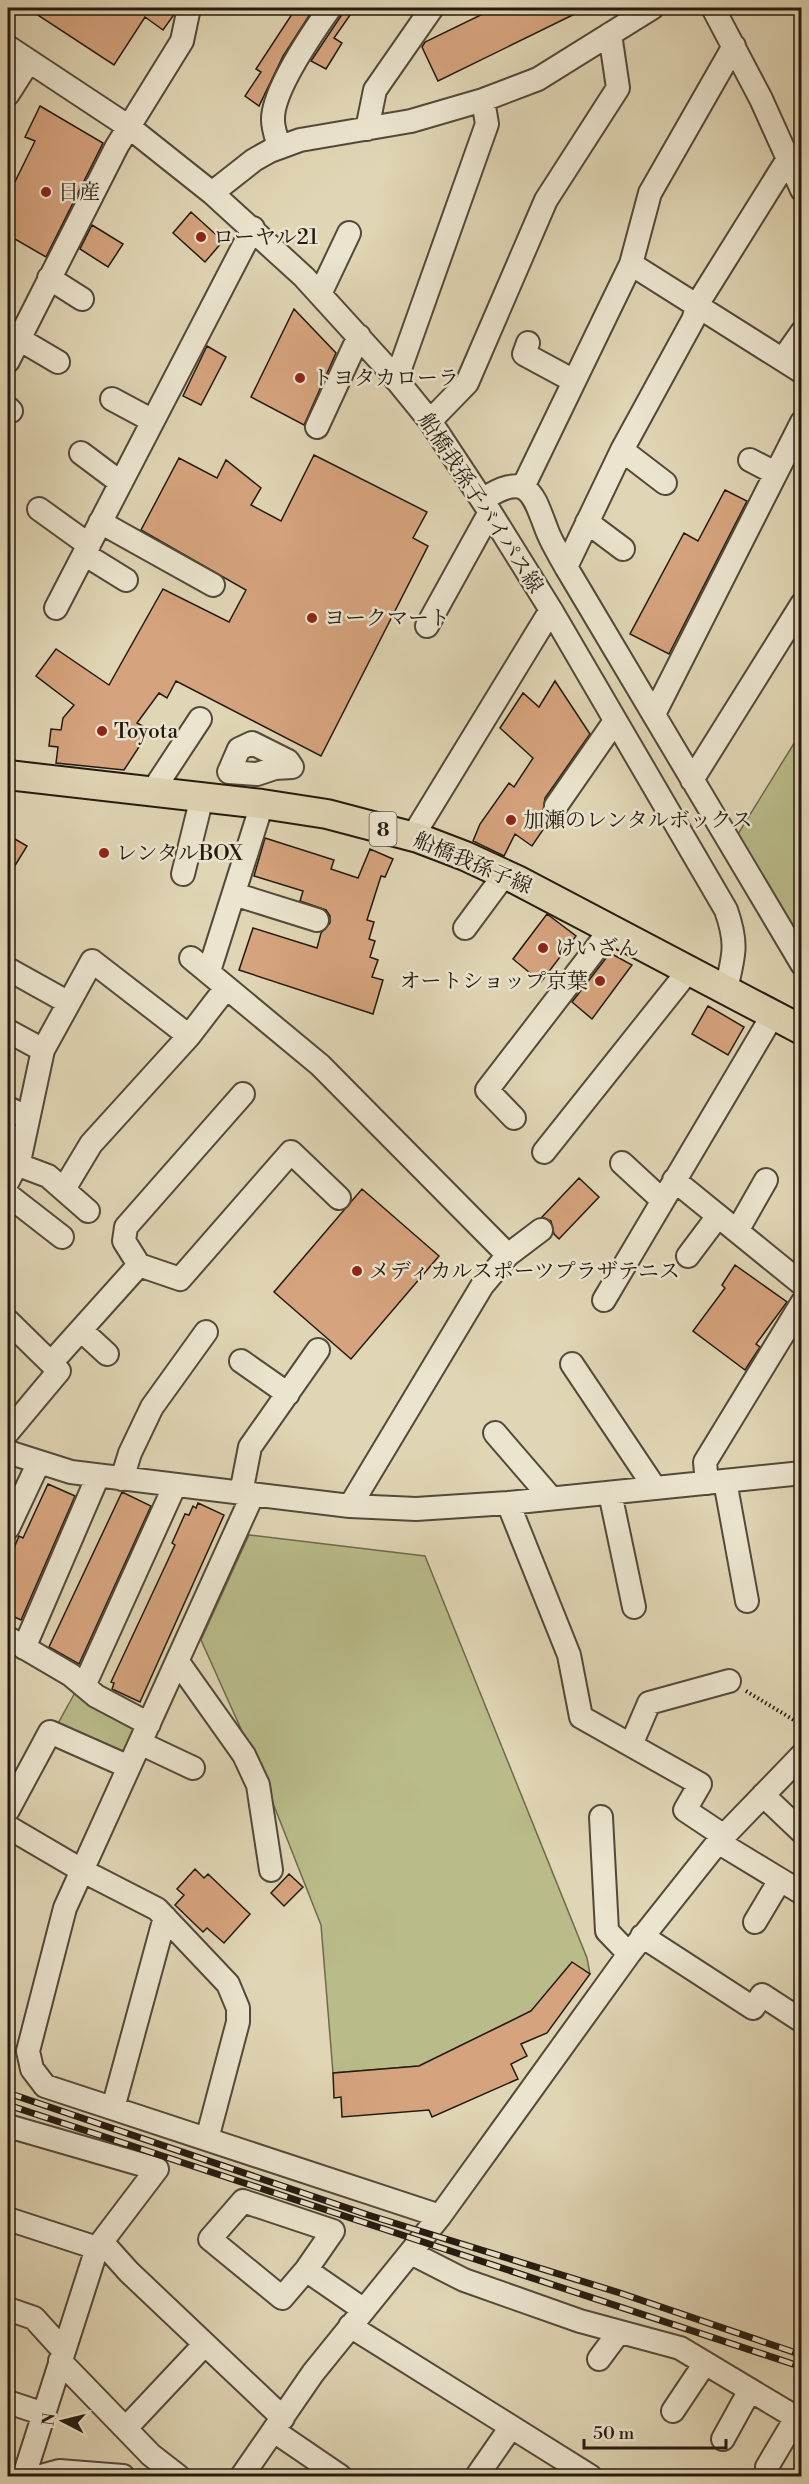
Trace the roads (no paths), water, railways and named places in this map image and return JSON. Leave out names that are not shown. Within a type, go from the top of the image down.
[{"type":"main road","name":"船橋我孫子線","points":[[8,775],[262,804],[327,814],[418,838],[506,874],[774,1013],[801,1030]]},
{"type":"street","points":[[8,362],[49,278],[129,127],[182,41],[189,8]]},
{"type":"street","points":[[279,147],[273,120],[276,99],[313,32],[330,8]]},
{"type":"street","points":[[367,129],[375,90],[432,8]]},
{"type":"street","points":[[212,193],[254,160],[279,147],[300,140],[411,121],[483,100],[538,79],[652,8]]},
{"type":"street","points":[[713,8],[761,99],[801,190]]},
{"type":"street","points":[[430,421],[466,383],[546,200],[618,88],[610,34]]},
{"type":"street","points":[[523,488],[631,264],[650,194],[734,46]]},
{"type":"street","name":"船橋我孫子バイパス線","points":[[8,47],[129,127],[253,228],[359,336],[430,421],[551,610],[726,910],[734,932],[734,954],[726,989]]},
{"type":"street","points":[[8,94],[29,61]]},
{"type":"street","points":[[396,380],[487,124],[483,100]]},
{"type":"street","points":[[566,567],[622,450],[693,320],[697,307],[788,159]]},
{"type":"street","points":[[56,608],[253,228]]},
{"type":"street","points":[[320,294],[349,233]]},
{"type":"street","points":[[631,264],[801,372]]},
{"type":"street","points":[[49,278],[82,298]]},
{"type":"street","points":[[783,359],[801,332]]},
{"type":"street","points":[[317,427],[359,336]]},
{"type":"street","points":[[19,339],[57,362]]},
{"type":"street","points":[[528,344],[524,354],[574,381]]},
{"type":"street","points":[[112,399],[153,421]]},
{"type":"street","points":[[654,714],[801,422]]},
{"type":"street","points":[[622,450],[665,483]]},
{"type":"street","points":[[81,453],[121,483]]},
{"type":"street","points":[[750,460],[775,473]]},
{"type":"street","points":[[427,626],[486,506],[501,488],[523,488],[533,495],[548,534],[566,567],[801,964]]},
{"type":"street","points":[[39,509],[126,580]]},
{"type":"street","points":[[100,522],[213,585]]},
{"type":"street","points":[[587,522],[623,549]]},
{"type":"street","points":[[692,780],[801,604]]},
{"type":"street","points":[[418,838],[419,826],[551,610]]},
{"type":"street","points":[[152,792],[200,718]]},
{"type":"street","points":[[556,806],[615,721]]},
{"type":"street","points":[[183,874],[202,797]]},
{"type":"street","points":[[262,804],[234,894],[200,963],[226,988],[320,1065],[508,1255]]},
{"type":"street","points":[[465,928],[506,874]]},
{"type":"street","points":[[234,894],[317,920]]},
{"type":"street","points":[[514,1118],[487,1090],[611,929]]},
{"type":"street","points":[[88,1210],[48,1176],[10,1177],[28,1118],[43,1050],[92,961],[189,1036]]},
{"type":"street","points":[[8,969],[69,1003]]},
{"type":"street","points":[[544,1152],[689,970]]},
{"type":"street","points":[[64,1189],[91,1144],[189,1036],[226,988]]},
{"type":"street","points":[[604,1300],[774,1013]]},
{"type":"street","points":[[8,1031],[43,1050]]},
{"type":"street","points":[[243,1094],[126,1227],[124,1241],[139,1265],[180,1279],[291,1152],[339,1198]]},
{"type":"street","points":[[8,1108],[28,1118]]},
{"type":"street","points":[[622,1163],[662,1200]]},
{"type":"street","points":[[674,1180],[801,1284]]},
{"type":"street","points":[[737,1231],[766,1180]]},
{"type":"street","points":[[8,1195],[62,1237]]},
{"type":"street","points":[[688,1256],[718,1216]]},
{"type":"street","points":[[350,1506],[482,1286],[508,1255],[541,1230]]},
{"type":"street","points":[[51,1363],[139,1265]]},
{"type":"street","points":[[747,1601],[716,1482],[705,1462],[801,1303]]},
{"type":"street","points":[[8,1321],[59,1371],[8,1432]]},
{"type":"street","points":[[81,1330],[107,1354]]},
{"type":"street","points":[[122,1479],[130,1453],[152,1407],[206,1332]]},
{"type":"street","points":[[318,1350],[250,1447],[247,1494],[178,1662],[140,1727],[129,1767],[65,1908],[28,2051],[32,2069],[45,2086],[440,2216]]},
{"type":"street","points":[[241,1361],[288,1394]]},
{"type":"street","points":[[572,1364],[655,1488]]},
{"type":"street","points":[[495,1433],[551,1498]]},
{"type":"street","points":[[8,1452],[38,1464],[98,1476],[350,1506],[416,1509],[508,1503],[801,1473]]},
{"type":"street","points":[[8,1528],[38,1464]]},
{"type":"street","points":[[98,1476],[16,1643],[71,1675],[193,1768]]},
{"type":"street","points":[[84,1686],[175,1485]]},
{"type":"street","points":[[610,1492],[634,1607]]},
{"type":"street","points":[[508,1503],[569,1655],[581,1717],[700,1784],[685,1810],[721,1839],[801,1893]]},
{"type":"street","points":[[178,1662],[244,1755],[258,1785],[271,1870]]},
{"type":"street","points":[[631,1745],[649,1703],[729,1681]]},
{"type":"street","points":[[8,1810],[50,1732],[129,1767]]},
{"type":"street","points":[[242,2476],[313,2373],[440,2216],[636,1945],[721,1839],[801,1755]]},
{"type":"street","points":[[763,1795],[801,1832]]},
{"type":"street","points":[[601,1817],[607,1931],[753,2008],[762,1995],[801,2021]]},
{"type":"street","points":[[8,1827],[82,1871],[157,1909],[228,1984],[238,2008],[238,2022],[207,2139]]},
{"type":"street","points":[[755,1922],[780,1880]]},
{"type":"street","points":[[113,2108],[165,1917]]},
{"type":"street","points":[[8,2126],[157,2169],[100,2245],[24,2476]]},
{"type":"street","points":[[243,2201],[333,2231],[306,2270],[282,2298],[210,2239],[243,2201]]},
{"type":"street","points":[[8,2218],[100,2245],[205,2344],[278,2424],[340,2476]]},
{"type":"street","points":[[411,2253],[464,2280],[580,2322],[680,2348],[750,2390],[799,2420],[767,2467]]},
{"type":"street","points":[[306,2270],[357,2318],[511,2427],[590,2476]]},
{"type":"street","points":[[8,2309],[34,2318],[62,2356],[126,2428],[151,2455],[178,2476]]},
{"type":"street","points":[[598,2359],[619,2332]]},
{"type":"street","points":[[126,2428],[205,2344]]},
{"type":"street","points":[[673,2411],[705,2363]]},
{"type":"street","points":[[723,2439],[750,2390]]},
{"type":"street","points":[[8,2402],[44,2414]]},
{"type":"street","points":[[477,2476],[511,2427]]},
{"type":"street","points":[[134,2476],[151,2455]]},
{"type":"street","points":[[41,2476],[59,2471],[123,2476]]},
{"type":"railway","points":[[8,2093],[368,2215],[620,2293],[802,2355]]},
{"type":"railway","points":[[8,2105],[802,2367]]},
{"type":"place","name":"日産","points":[[46,192]]},
{"type":"place","name":"ローヤル21","points":[[201,237]]},
{"type":"place","name":"トヨタカローラ","points":[[300,378]]},
{"type":"place","name":"ヨークマート","points":[[312,618]]},
{"type":"place","name":"Toyota","points":[[102,731]]},
{"type":"place","name":"加瀬のレンタルボックス","points":[[511,820]]},
{"type":"place","name":"レンタルBOX","points":[[104,853]]},
{"type":"place","name":"けいざん","points":[[543,948]]},
{"type":"place","name":"オートショップ京葉","points":[[600,981]]},
{"type":"place","name":"メディカルスポーツプラザテニス","points":[[357,1271]]}]
